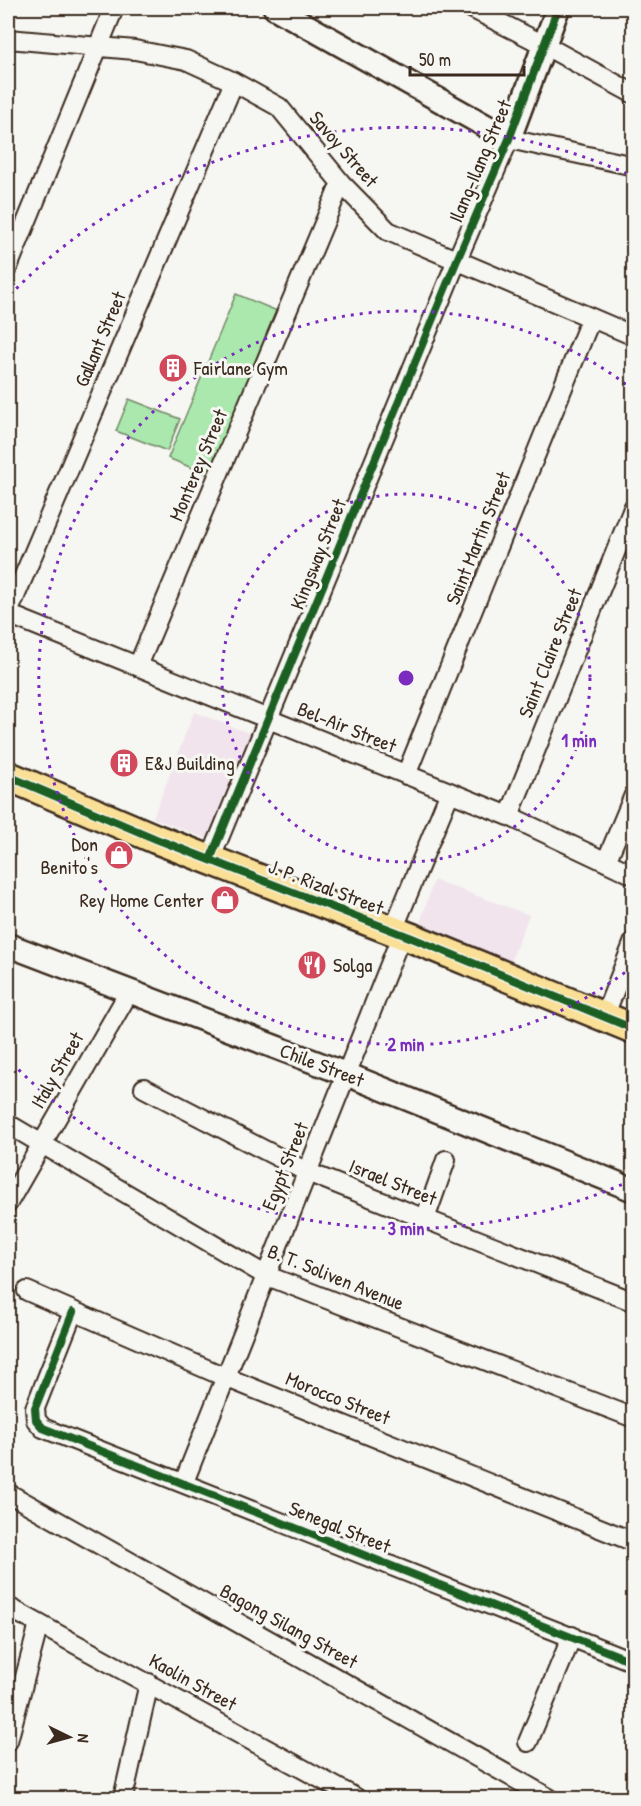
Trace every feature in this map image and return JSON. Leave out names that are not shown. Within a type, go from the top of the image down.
[{"type":"main road","name":"J. P. Rizal Street","points":[[8,776],[210,860],[397,932],[633,1029]]},
{"type":"street","points":[[8,267],[114,8]]},
{"type":"street","points":[[275,8],[509,139],[633,166]]},
{"type":"street","points":[[471,8],[633,94]]},
{"type":"street","name":"Ilang-Ilang Street","points":[[457,260],[509,139],[558,8]]},
{"type":"street","name":"Savoy Street","points":[[8,39],[135,50],[180,59],[234,82],[279,107],[340,183],[388,231],[633,336]]},
{"type":"street","name":"Gallant Street","points":[[8,613],[234,82]]},
{"type":"street","name":"Monterey Street","points":[[138,666],[340,183]]},
{"type":"street","name":"Kingsway Street","points":[[210,860],[457,260]]},
{"type":"street","name":"Saint Martin Street","points":[[406,775],[591,318]]},
{"type":"street","name":"Saint Claire Street","points":[[509,816],[633,506]]},
{"type":"street","name":"Bel-Air Street","points":[[8,613],[509,816],[633,875]]},
{"type":"street","name":"Egypt Street","points":[[184,1482],[346,1074],[450,792]]},
{"type":"street","points":[[606,862],[633,795]]},
{"type":"street","points":[[604,1017],[633,941]]},
{"type":"street","name":"Chile Street","points":[[8,945],[346,1074],[633,1190]]},
{"type":"street","name":"Italy Street","points":[[8,1203],[129,992]]},
{"type":"street","name":"Israel Street","points":[[144,1088],[307,1172],[633,1302]]},
{"type":"street","name":"B. T. Soliven Avenue","points":[[8,1125],[265,1275],[633,1418]]},
{"type":"street","points":[[425,1219],[447,1160]]},
{"type":"street","name":"Morocco Street","points":[[27,1291],[225,1377],[633,1542]]},
{"type":"street","name":"Senegal Street","points":[[73,1312],[35,1408],[36,1420],[43,1428],[633,1662]]},
{"type":"street","name":"Bagong Silang Street","points":[[8,1493],[549,1798]]},
{"type":"street","name":"Kaolin Street","points":[[8,1606],[356,1798]]},
{"type":"street","points":[[8,1741],[11,1711],[39,1624]]},
{"type":"street","points":[[528,1742],[572,1636]]},
{"type":"street","points":[[124,1798],[149,1683]]},
{"type":"shaded area","points":[[194,712],[251,734],[210,840],[153,818]]},
{"type":"shaded area","points":[[434,880],[529,915],[510,963],[419,926]]},
{"type":"green space","points":[[236,294],[277,311],[209,475],[168,458]]},
{"type":"green space","points":[[129,399],[180,419],[167,451],[116,431]]},
{"type":"cycle path","points":[[210,860],[509,139],[558,8]]},
{"type":"cycle path","points":[[8,776],[156,839],[412,938],[634,1029]]},
{"type":"cycle path","points":[[73,1312],[35,1408],[36,1420],[43,1428],[634,1662]]},
{"type":"place","name":"Fairlane Gym","points":[[173,368]]},
{"type":"place","name":"E&J Building","points":[[124,763]]},
{"type":"place","name":"Don Benito's","points":[[119,855]]},
{"type":"place","name":"Rey Home Center","points":[[225,900]]},
{"type":"place","name":"Solga","points":[[312,965]]}]
